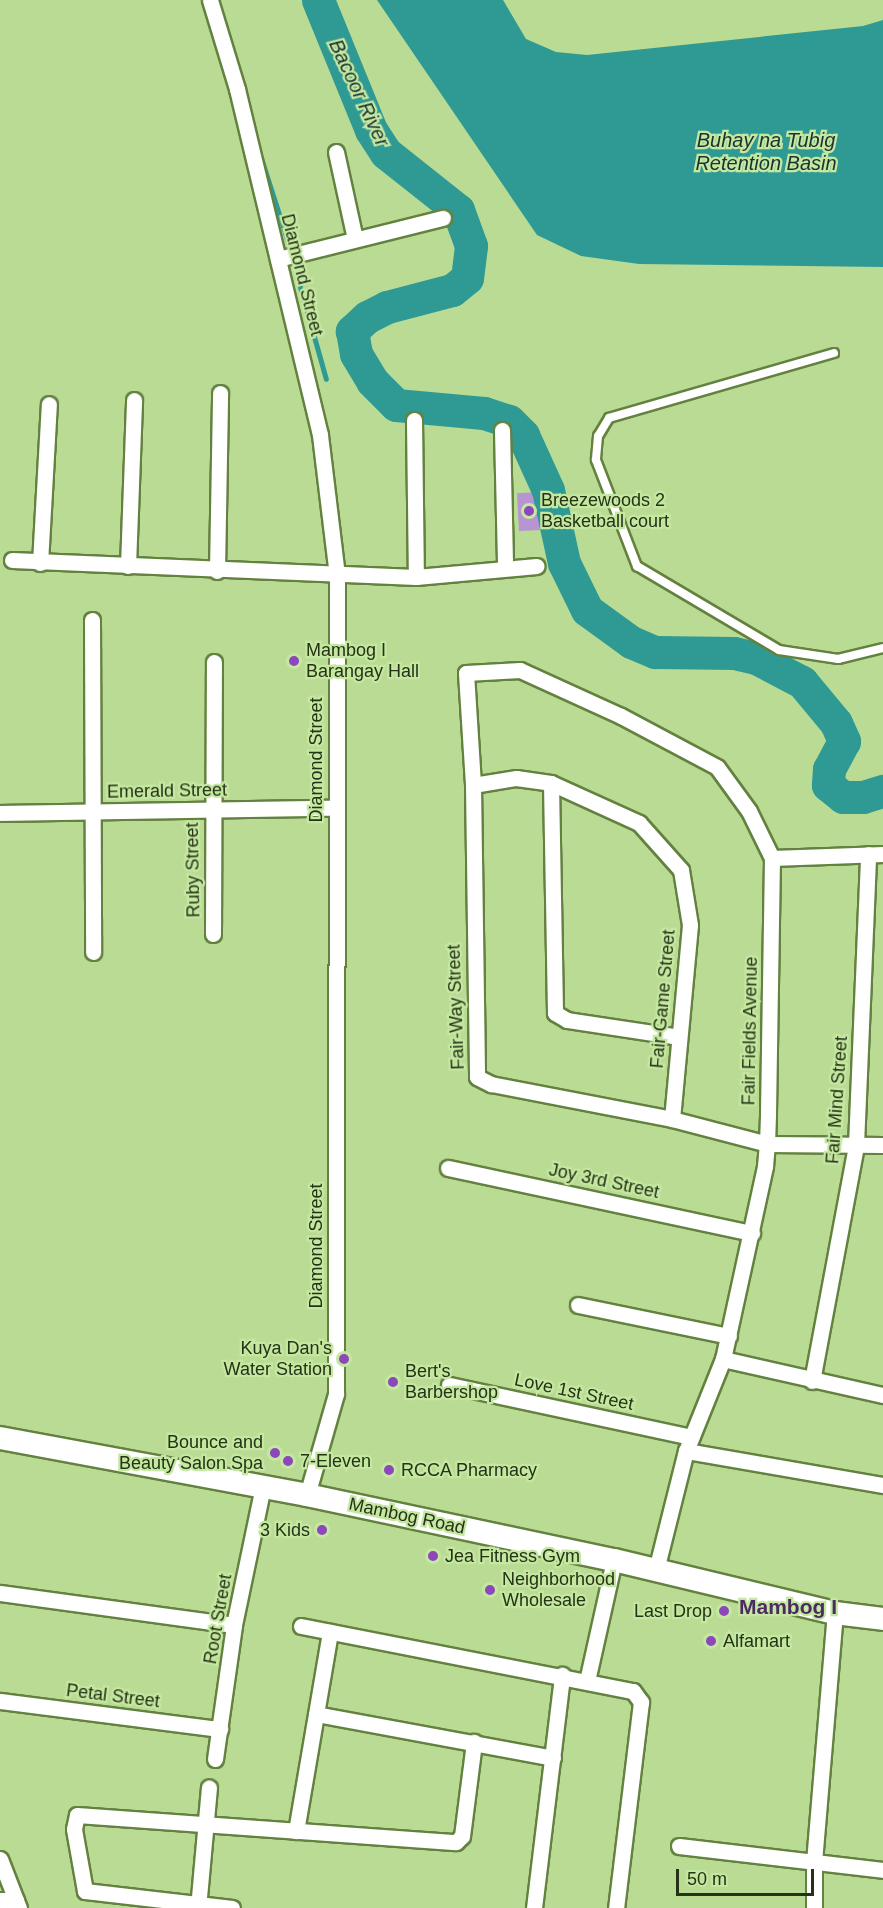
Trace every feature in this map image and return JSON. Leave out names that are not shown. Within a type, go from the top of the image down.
[{"type":"main road","name":"Mambog Road","points":[[0,1438],[307,1495],[614,1560],[835,1613],[883,1619]]},
{"type":"street","name":"Diamond Street","points":[[210,0],[278,259],[320,435],[337,576],[336,1394],[307,1495]]},
{"type":"street","points":[[336,152],[355,239]]},
{"type":"street","points":[[278,259],[443,218]]},
{"type":"street","points":[[217,571],[220,393]]},
{"type":"street","points":[[128,566],[134,400]]},
{"type":"street","points":[[40,563],[49,404]]},
{"type":"street","points":[[414,420],[416,577]]},
{"type":"street","points":[[502,430],[505,566]]},
{"type":"street","points":[[12,560],[217,571],[250,569],[337,576],[416,577],[505,566],[536,566]]},
{"type":"street","points":[[92,620],[93,952]]},
{"type":"street","name":"Ruby Street","points":[[213,934],[214,662]]},
{"type":"street","name":"Fair Fields Avenue","points":[[466,673],[520,670],[621,716],[717,767],[749,811],[772,858],[767,1144],[752,1233],[729,1336],[723,1359],[689,1444],[656,1570]]},
{"type":"street","name":"Fair-Way Street","points":[[466,673],[473,785],[477,1077],[491,1084],[672,1119],[767,1144],[883,1145]]},
{"type":"street","name":"Fair-Game Street","points":[[473,785],[516,778],[551,783],[639,823],[681,870],[690,925],[672,1119]]},
{"type":"street","points":[[551,783],[555,1013],[567,1020],[679,1036]]},
{"type":"street","name":"Emerald Street","points":[[0,813],[335,808]]},
{"type":"street","points":[[772,858],[876,854]]},
{"type":"street","name":"Fair Mind Street","points":[[812,1381],[856,1145],[876,854]]},
{"type":"street","name":"Joy 3rd Street","points":[[448,1168],[752,1233]]},
{"type":"street","points":[[578,1305],[729,1336]]},
{"type":"street","points":[[723,1359],[812,1381],[883,1395]]},
{"type":"street","name":"Love 1st Street","points":[[449,1385],[689,1444],[883,1485]]},
{"type":"street","name":"Root Street","points":[[214,1759],[234,1625],[263,1486]]},
{"type":"street","points":[[587,1681],[614,1560]]},
{"type":"street","points":[[0,1593],[234,1625]]},
{"type":"street","points":[[814,1908],[814,1862],[835,1613]]},
{"type":"street","points":[[301,1626],[562,1675],[633,1691],[640,1702],[616,1908]]},
{"type":"street","points":[[296,1831],[330,1632]]},
{"type":"street","points":[[534,1908],[562,1675]]},
{"type":"street","name":"Petal Street","points":[[0,1701],[220,1729]]},
{"type":"street","points":[[316,1714],[553,1758]]},
{"type":"street","points":[[232,1908],[198,1906],[86,1891],[74,1829],[77,1815],[456,1842],[462,1836],[474,1742]]},
{"type":"street","points":[[198,1906],[209,1787]]},
{"type":"street","points":[[679,1846],[883,1870]]},
{"type":"street","points":[[0,1859],[17,1904]]},
{"type":"street","points":[[0,1900],[17,1904]]},
{"type":"lane","points":[[834,353],[609,418],[598,436],[596,460],[637,566],[779,650],[838,659],[883,648]]},
{"type":"shaded area","name":"Breezewoods 2 Basketball court","points":[[539,492],[541,530],[519,531],[517,493]]},
{"type":"water","name":"Buhay na Tubig Retention Basin","points":[[377,0],[503,0],[526,39],[556,52],[587,55],[863,26],[883,20],[883,267],[639,264],[581,256],[537,235]]},
{"type":"waterway","name":"Bacoor River","points":[[318,0],[371,130],[386,153],[458,210],[471,246],[467,278],[452,290],[387,307],[367,317],[352,331],[356,354],[372,381],[396,405],[484,413],[509,421],[523,435],[548,490],[564,563],[587,610],[631,642],[655,652],[734,653],[756,658],[802,682],[836,723],[844,741],[829,769],[828,785],[843,797],[863,797],[883,791]]},
{"type":"waterway","points":[[261,158],[289,245]]},
{"type":"waterway","points":[[295,269],[326,379]]},
{"type":"place","name":"Breezewoods 2 Basketball court","points":[[529,511]]},
{"type":"place","name":"Mambog I Barangay Hall","points":[[294,661]]},
{"type":"place","name":"Kuya Dan's Water Station","points":[[344,1359]]},
{"type":"place","name":"Bert's Barbershop","points":[[393,1382]]},
{"type":"place","name":"Bounce and Beauty Salon Spa","points":[[275,1453]]},
{"type":"place","name":"7-Eleven","points":[[288,1461]]},
{"type":"place","name":"RCCA Pharmacy","points":[[389,1470]]},
{"type":"place","name":"3 Kids","points":[[322,1530]]},
{"type":"place","name":"Jea Fitness Gym","points":[[433,1556]]},
{"type":"place","name":"Neighborhood Wholesale","points":[[490,1590]]},
{"type":"place","name":"Last Drop","points":[[724,1611]]},
{"type":"place","name":"Alfamart","points":[[711,1641]]},
{"type":"district","name":"Mambog I","points":[[788,1607]]}]
